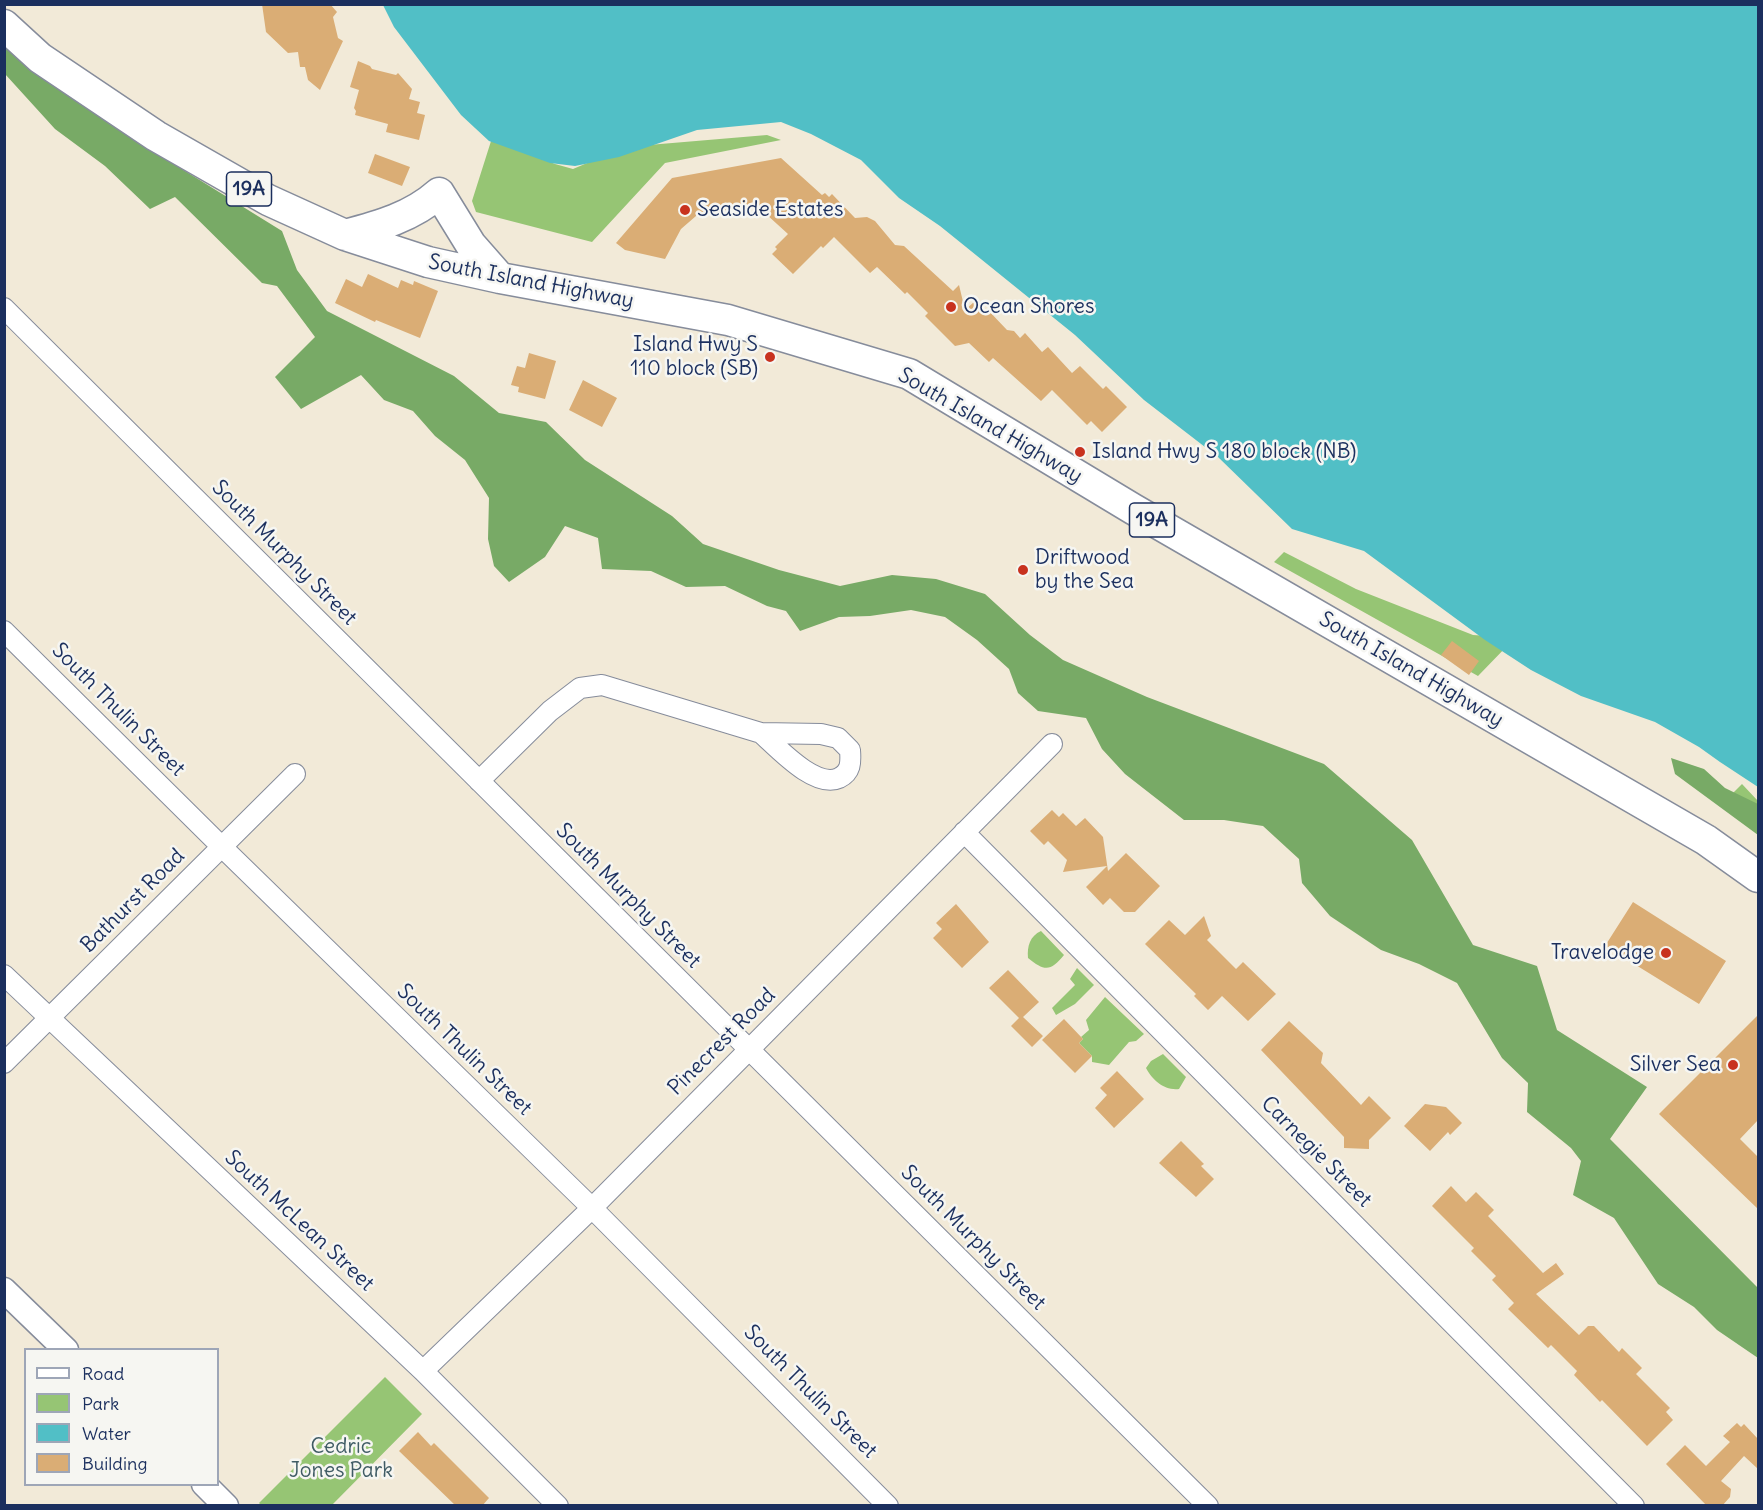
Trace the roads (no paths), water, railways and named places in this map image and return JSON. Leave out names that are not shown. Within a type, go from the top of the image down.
[{"type":"main road","name":"South Island Highway","points":[[4,25],[40,58],[156,136],[268,200],[345,235],[428,262],[500,278],[728,320],[909,374],[1133,509],[1706,840],[1758,878]]},
{"type":"main road","points":[[345,235],[378,226],[408,214],[426,205],[439,193],[471,245],[500,278]]},
{"type":"street","name":"South Murphy Street","points":[[8,319],[479,781],[1208,1506]]},
{"type":"street","name":"South Thulin Street","points":[[4,631],[592,1208],[888,1506]]},
{"type":"street","points":[[479,781],[550,711],[580,688],[602,685],[760,733]]},
{"type":"street","name":"Pinecrest Road","points":[[423,1371],[592,1208],[1052,744]]},
{"type":"street","name":"Bathurst Road","points":[[4,1063],[295,774]]},
{"type":"street","name":"Carnegie Street","points":[[964,832],[1634,1506]]},
{"type":"street","name":"South McLean Street","points":[[4,975],[423,1371],[558,1506]]},
{"type":"street","points":[[4,1290],[64,1348]]},
{"type":"street","points":[[205,1486],[226,1506]]},
{"type":"water","points":[[383,5],[1758,5],[1758,787],[1699,747],[1655,722],[1581,696],[1531,670],[1485,640],[1364,551],[1292,529],[1218,457],[1144,400],[1075,335],[940,226],[899,198],[861,160],[811,134],[781,122],[697,130],[619,157],[575,166],[550,163],[489,141],[461,115],[394,27]]},
{"type":"place","name":"Seaside Estates","points":[[685,210]]},
{"type":"place","name":"Ocean Shores","points":[[951,307]]},
{"type":"place","name":"Island Hwy S 110 block (SB)","points":[[770,357]]},
{"type":"place","name":"Island Hwy S 180 block (NB)","points":[[1080,452]]},
{"type":"place","name":"Driftwood by the Sea","points":[[1023,570]]},
{"type":"place","name":"Travelodge","points":[[1666,953]]},
{"type":"place","name":"Silver Sea","points":[[1733,1065]]},
{"type":"park label","name":"Cedric Jones Park","points":[[341,1459]]}]
